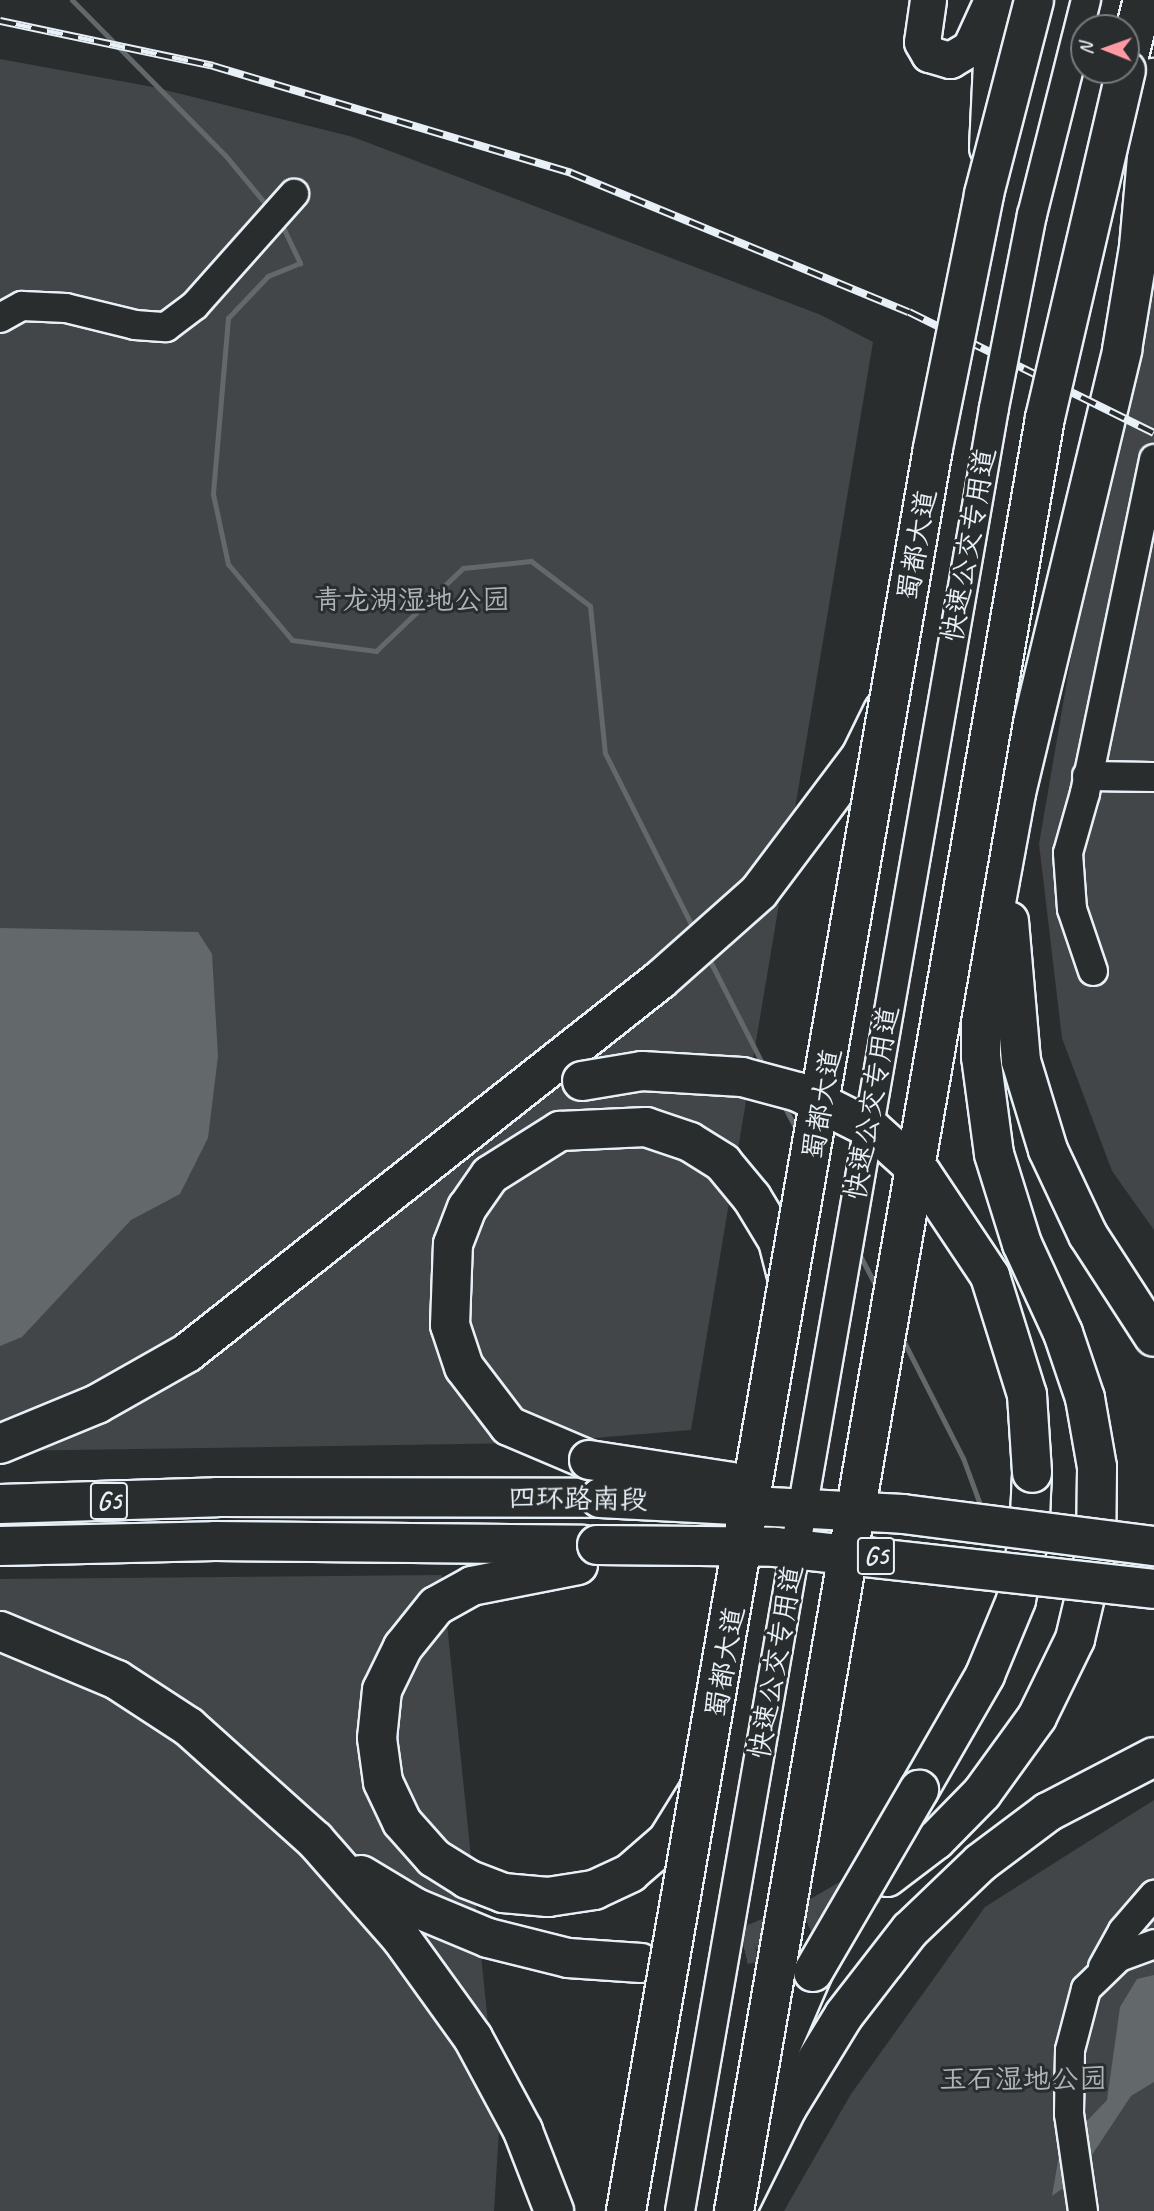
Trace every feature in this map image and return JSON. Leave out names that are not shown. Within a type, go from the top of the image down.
[{"type":"highway","points":[[636,2211],[915,646],[985,233],[994,0]]},
{"type":"highway","name":"蜀都大道","points":[[626,2211],[933,448],[984,194],[1034,0]]},
{"type":"highway","points":[[887,1877],[936,1840],[982,1793],[1037,1717],[1075,1639],[1096,1551],[1097,1467],[1085,1398],[1018,1232],[995,1154],[981,1057],[981,984],[1016,793],[1122,350],[1139,247],[1154,78]]},
{"type":"highway","points":[[732,2209],[1045,418],[1123,84]]},
{"type":"highway","points":[[0,1444],[97,1404],[187,1353],[484,1121],[759,892],[861,756],[915,646]]},
{"type":"highway","points":[[1016,793],[1008,957],[1021,1061],[1048,1150],[1088,1235],[1154,1337]]},
{"type":"highway","points":[[484,1121],[582,1081],[642,1071],[742,1077],[798,1092],[872,1129],[922,1174],[990,1276],[1027,1395],[1032,1473],[1029,1537],[1016,1600],[985,1675],[813,1972],[779,2043],[757,2111],[732,2209]]},
{"type":"highway","points":[[796,1311],[778,1241],[752,1198],[723,1163],[690,1142],[646,1127],[598,1126],[560,1131],[520,1151],[490,1175],[467,1208],[453,1244],[450,1325],[464,1367],[509,1426],[589,1460],[903,1514]]},
{"type":"highway","name":"四环路南段","points":[[0,1504],[217,1497],[600,1498],[903,1514],[1154,1546]]},
{"type":"highway","name":"四环路南段","points":[[0,1546],[215,1541],[587,1555],[775,1547],[994,1569],[1154,1589]]},
{"type":"highway","points":[[587,1555],[472,1586],[436,1606],[403,1647],[383,1690],[377,1738],[383,1782],[402,1822],[434,1858],[503,1894],[548,1897],[594,1890],[630,1873],[667,1842],[718,1749]]},
{"type":"highway","points":[[0,1631],[117,1681],[189,1727],[314,1840],[401,1938],[473,2038],[523,2131],[554,2211]]},
{"type":"highway","points":[[732,2209],[786,2108],[844,2015],[910,1930],[980,1863],[1048,1812],[1154,1757]]},
{"type":"highway","points":[[314,1840],[416,1908],[488,1938],[568,1958],[640,1963]]},
{"type":"main road","points":[[928,0],[922,42],[929,54],[950,60],[970,48],[994,0]]},
{"type":"main road","points":[[663,2211],[1000,271],[1070,0]]},
{"type":"main road","points":[[732,2209],[825,1623],[997,612],[1062,270],[1108,84]]},
{"type":"street","name":"快速公交专用道","points":[[680,2211],[989,434],[1032,215],[1086,0]]},
{"type":"street","points":[[0,318],[22,306],[66,307],[135,325],[166,327],[195,306],[294,194]]},
{"type":"street","points":[[1093,971],[1072,909],[1068,853],[1087,776],[1154,459]]},
{"type":"street","points":[[1087,776],[1154,778]]},
{"type":"street","points":[[1083,2211],[1069,2115],[1069,2050],[1086,1989],[1102,1970],[1123,1930],[1154,1895]]},
{"type":"street","points":[[1102,1970],[1119,1957],[1154,1944]]},
{"type":"green space","name":"青龙湖湿地公园","points":[[0,59],[153,87],[353,137],[821,315],[873,342],[691,1430],[534,1443],[0,1451]]},
{"type":"green space","points":[[1154,267],[1154,1230],[1112,1171],[1062,1038],[1039,844],[1082,594]]},
{"type":"green space","points":[[442,1575],[499,2130],[494,2211],[0,2211],[0,1579]]},
{"type":"green space","name":"玉石湿地公园","points":[[1154,1800],[1154,2211],[784,2211],[851,2094],[985,1907]]},
{"type":"shaded area","points":[[0,928],[198,932],[212,954],[218,1056],[208,1138],[180,1194],[131,1220],[22,1337],[0,1346]]},
{"type":"shaded area","points":[[1154,1975],[1154,2082],[1131,2096],[1076,2179],[1052,2196],[1060,2149],[1107,2100],[1120,2007],[1137,1979]]},
{"type":"waterway","points":[[72,0],[225,155],[269,208]]},
{"type":"waterway","points":[[280,221],[300,263],[268,276],[228,318],[213,494],[228,564],[292,640],[376,651],[463,568],[531,561],[590,606],[605,753],[694,930]]},
{"type":"waterway","points":[[708,957],[764,1067]]},
{"type":"waterway","points":[[783,1104],[798,1132]]},
{"type":"waterway","points":[[857,1250],[877,1288]]},
{"type":"waterway","points":[[902,1338],[963,1458],[982,1510]]},
{"type":"tunnel","points":[[688,1959],[754,1943],[819,1916],[871,1886]]},
{"type":"railway","points":[[0,21],[213,66],[571,173],[909,312],[1154,433]]}]
